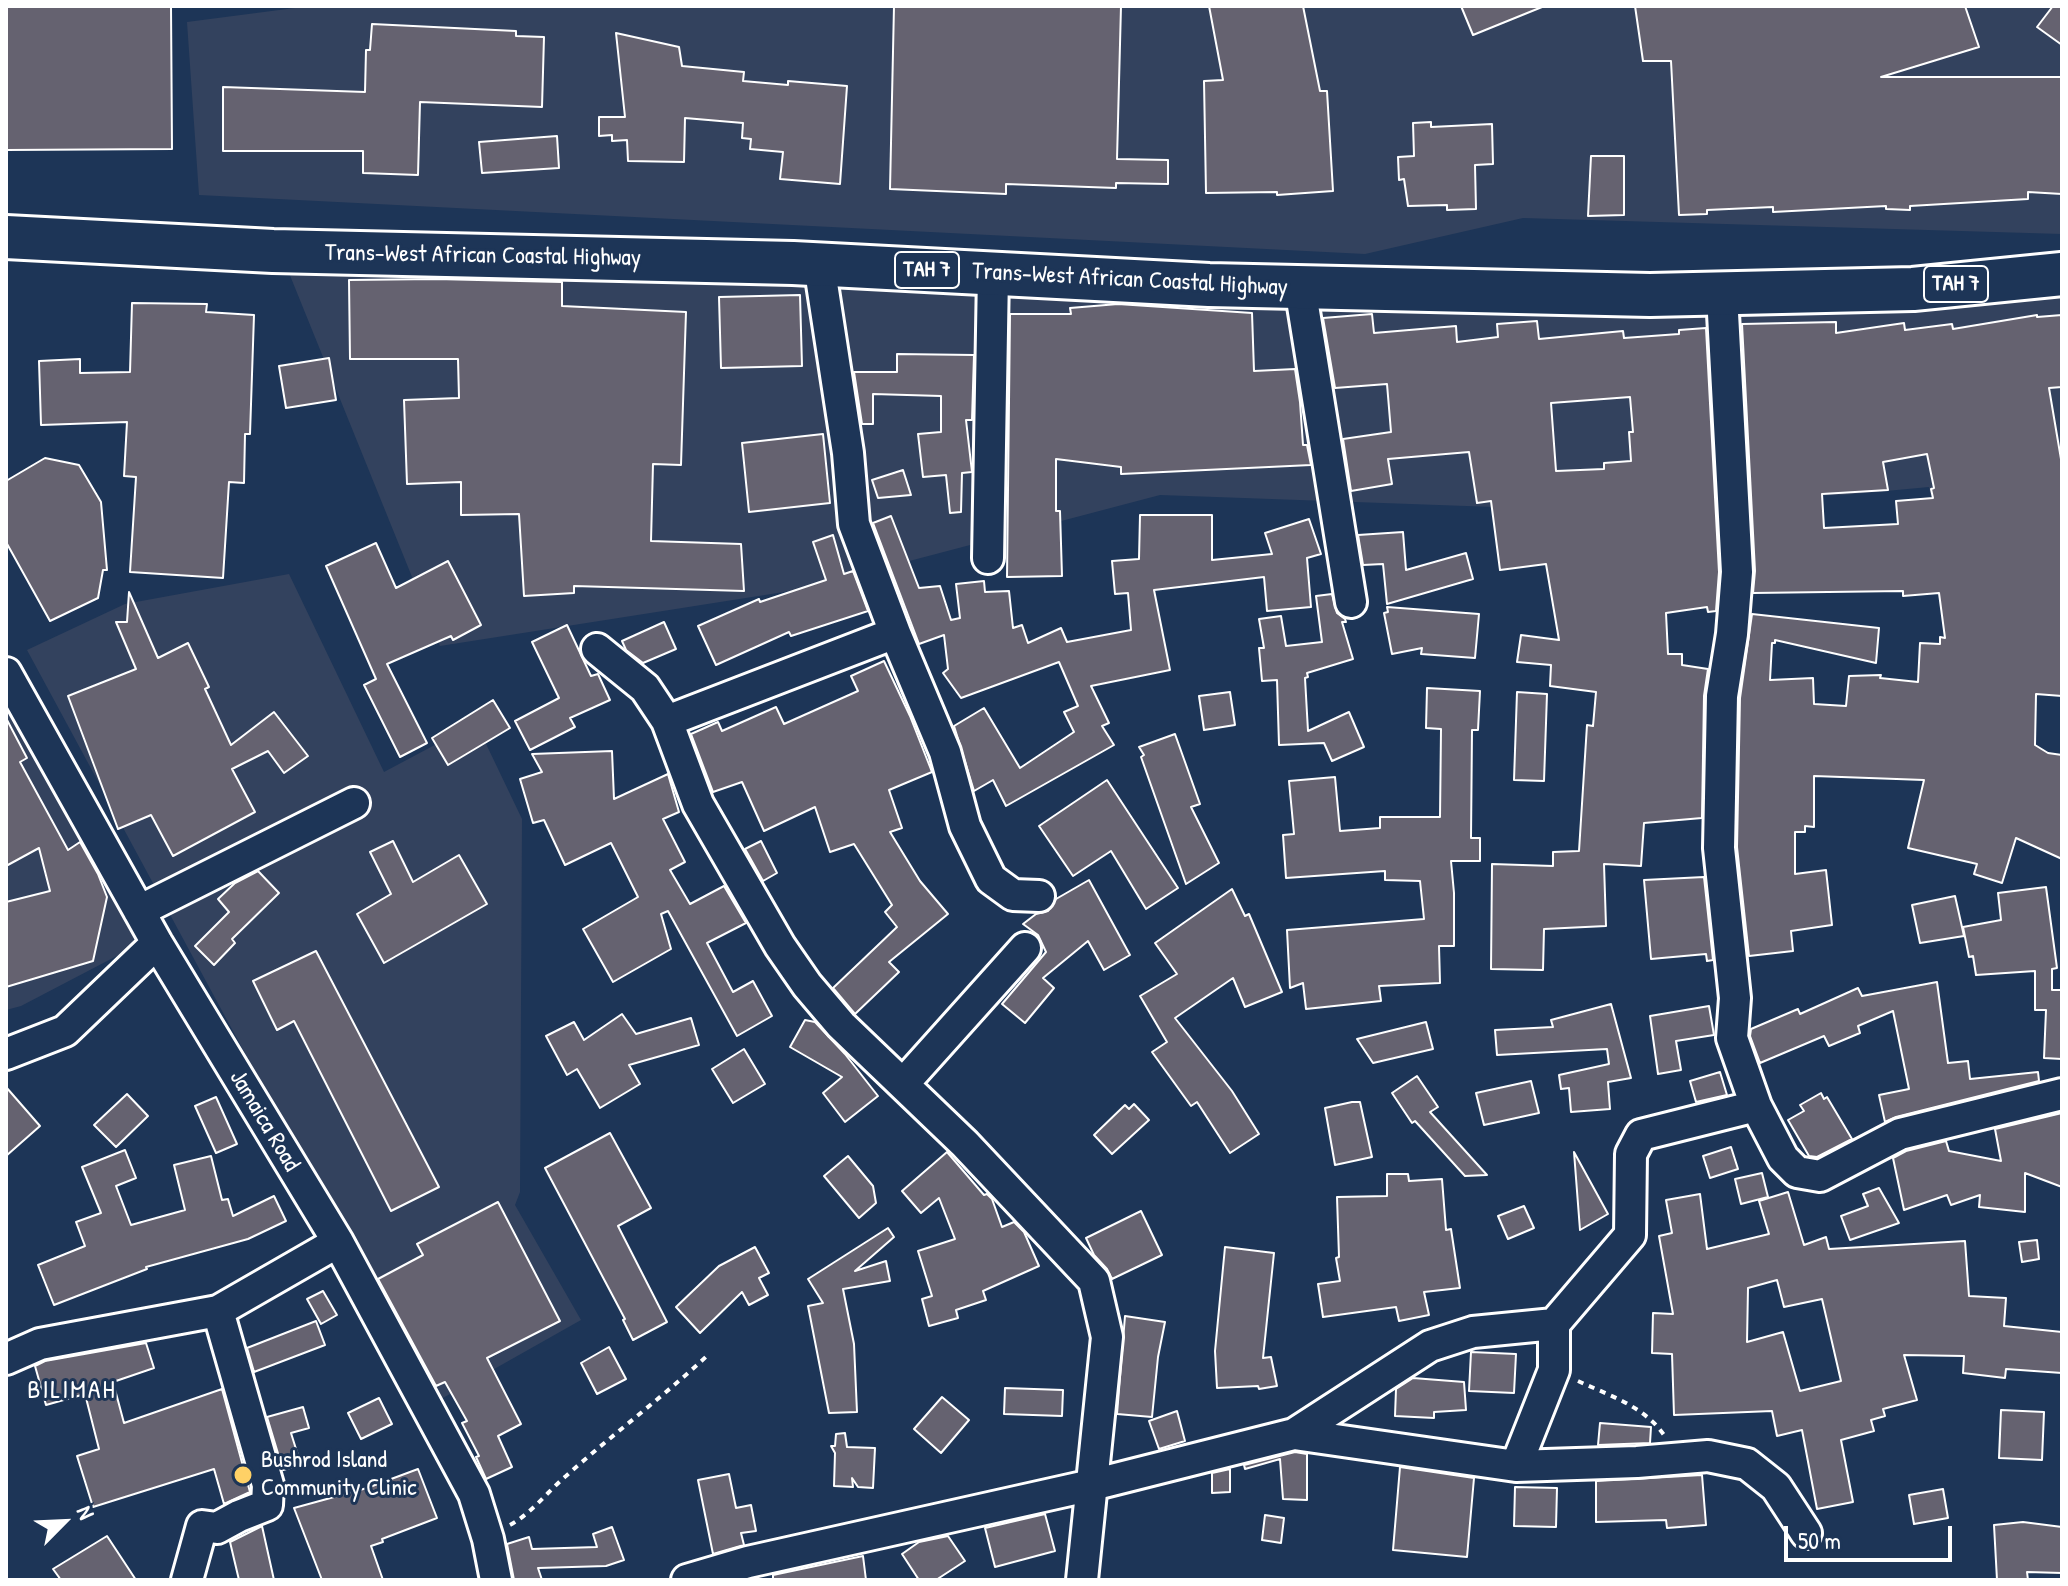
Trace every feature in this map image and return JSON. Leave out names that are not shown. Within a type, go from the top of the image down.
[{"type":"highway","name":"Trans-West African Coastal Highway","points":[[6,237],[273,251],[819,264],[1209,285],[1722,295],[1913,289],[2062,274]]},
{"type":"street","points":[[819,264],[848,453],[854,524],[945,752],[965,826],[991,879],[1013,895],[1039,896]]},
{"type":"street","points":[[988,558],[993,274]]},
{"type":"street","points":[[1300,287],[1351,602]]},
{"type":"street","points":[[1722,295],[1737,572],[1732,634],[1722,696],[1719,848],[1735,998],[1732,1038],[1756,1106],[1783,1158],[1797,1172],[1820,1176],[1900,1134],[2062,1094]]},
{"type":"street","points":[[667,721],[895,633]]},
{"type":"street","points":[[597,649],[645,688],[667,721],[698,804],[780,946],[807,985],[841,1025],[1035,1216],[1094,1281],[1107,1337],[1082,1580]]},
{"type":"street","name":"Jamaica Road","points":[[6,673],[157,943],[338,1242],[474,1494],[488,1539],[496,1580]]},
{"type":"street","points":[[139,911],[354,803]]},
{"type":"street","points":[[6,1054],[65,1031],[157,943]]},
{"type":"street","points":[[903,1084],[1025,948]]},
{"type":"street","points":[[1516,1466],[1554,1370],[1554,1324],[1630,1235],[1631,1154],[1641,1135],[1756,1106]]},
{"type":"street","points":[[6,1359],[40,1344],[218,1311],[338,1242]]},
{"type":"street","points":[[187,1580],[202,1526],[217,1528],[267,1505],[268,1485],[218,1311]]},
{"type":"street","points":[[687,1580],[748,1562],[1092,1485],[1294,1434],[1430,1346],[1473,1332],[1554,1324]]},
{"type":"street","points":[[1294,1434],[1516,1466],[1708,1456],[1747,1464],[1776,1487],[1806,1533]]},
{"type":"path","points":[[488,1539],[523,1518],[563,1478],[656,1403],[709,1354]]},
{"type":"path","points":[[1554,1370],[1634,1406],[1658,1426],[1679,1458]]},
{"type":"shaded area","points":[[310,6],[2062,6],[2062,234],[1523,218],[1365,254],[199,195],[187,22]]},
{"type":"shaded area","points":[[287,268],[1326,301],[2062,298],[2062,559],[1937,530],[1929,487],[1843,495],[1734,497],[1673,492],[1522,508],[1160,495],[803,589],[440,646]]},
{"type":"shaded area","points":[[289,574],[384,772],[476,723],[522,819],[520,1192],[515,1205],[581,1320],[434,1403],[27,650],[125,604]]},
{"type":"shaded area","points":[[6,665],[139,911],[132,948],[21,1006],[6,1010]]},
{"type":"building","points":[[6,6],[171,6],[172,149],[6,150]]},
{"type":"building","points":[[894,6],[1121,6],[1117,159],[1168,160],[1168,184],[1116,183],[1116,188],[1006,184],[1006,194],[890,189]]},
{"type":"building","points":[[1209,6],[1303,6],[1320,91],[1327,91],[1333,191],[1277,195],[1277,192],[1206,193],[1204,81],[1223,80]]},
{"type":"building","points":[[1461,6],[1542,6],[1542,7],[1473,35]]},
{"type":"building","points":[[1635,6],[1965,6],[1979,47],[1881,77],[2062,77],[2062,194],[2028,192],[2028,199],[1910,206],[1910,210],[1886,209],[1886,206],[1773,212],[1773,207],[1707,210],[1707,214],[1679,215],[1671,61],[1643,61]]},
{"type":"building","points":[[2053,6],[2062,6],[2062,45],[2037,27]]},
{"type":"building","points":[[372,24],[516,31],[516,36],[544,37],[542,107],[420,102],[418,175],[363,173],[363,151],[223,151],[223,87],[365,92],[366,50],[370,50]]},
{"type":"building","points":[[616,33],[679,47],[682,66],[744,72],[743,81],[847,86],[840,184],[780,179],[783,152],[750,149],[751,139],[742,138],[743,123],[685,118],[684,162],[628,161],[627,140],[612,141],[612,135],[599,136],[599,117],[625,117]]},
{"type":"building","points":[[1431,122],[1431,127],[1492,124],[1493,164],[1475,165],[1476,209],[1447,210],[1447,205],[1408,206],[1404,179],[1399,180],[1398,157],[1414,156],[1413,123]]},
{"type":"building","points":[[557,136],[559,168],[482,173],[479,142]]},
{"type":"building","points":[[1591,156],[1624,156],[1624,215],[1588,216]]},
{"type":"building","points":[[349,280],[562,282],[562,306],[686,312],[681,465],[653,464],[651,541],[741,544],[744,591],[574,586],[574,593],[524,596],[519,514],[461,515],[461,482],[407,484],[404,400],[459,398],[458,359],[350,359]]},
{"type":"building","points":[[800,295],[802,366],[721,368],[719,297]]},
{"type":"building","points":[[132,303],[207,304],[206,312],[254,315],[250,434],[245,434],[244,483],[229,482],[223,578],[130,572],[136,477],[124,476],[127,422],[41,425],[39,361],[80,359],[80,373],[130,372]]},
{"type":"building","points":[[1118,304],[1252,313],[1254,371],[1295,369],[1303,445],[1307,445],[1311,465],[1121,474],[1121,467],[1056,459],[1056,511],[1060,511],[1062,576],[1007,577],[1010,314],[1071,314],[1070,308]]},
{"type":"building","points":[[1372,314],[1374,333],[1456,326],[1457,342],[1498,337],[1497,324],[1537,321],[1539,339],[1623,331],[1624,338],[1679,334],[1679,330],[1706,328],[1719,572],[1716,611],[1708,612],[1707,607],[1666,613],[1668,654],[1682,654],[1682,665],[1708,669],[1704,696],[1702,818],[1644,823],[1641,866],[1604,864],[1606,926],[1544,929],[1543,970],[1491,969],[1492,864],[1553,866],[1553,852],[1579,851],[1587,725],[1593,726],[1596,692],[1550,686],[1551,665],[1517,662],[1521,635],[1559,640],[1546,564],[1500,570],[1491,501],[1477,503],[1469,452],[1388,459],[1392,484],[1351,491],[1343,439],[1391,432],[1387,384],[1335,388],[1323,318]],"holes":[[[1630,397],[1633,432],[1629,432],[1631,461],[1604,463],[1604,469],[1556,471],[1551,403]]]},
{"type":"building","points":[[2037,315],[2062,315],[2062,387],[2049,388],[2062,465],[2062,696],[2036,694],[2035,745],[2048,753],[2062,755],[2062,859],[2016,838],[2002,883],[1974,874],[1977,864],[1908,848],[1924,780],[1814,776],[1814,827],[1805,826],[1805,832],[1795,832],[1795,874],[1826,870],[1832,925],[1791,931],[1793,951],[1749,956],[1737,847],[1740,698],[1752,614],[1879,628],[1876,663],[1775,640],[1772,643],[1770,680],[1813,678],[1814,704],[1846,706],[1849,676],[1881,675],[1880,678],[1918,682],[1920,643],[1940,644],[1940,637],[1945,638],[1939,593],[1903,596],[1903,591],[1753,593],[1755,571],[1742,324],[1836,322],[1836,333],[1904,323],[1905,330],[1952,324],[1953,329]],"holes":[[[1927,454],[1934,488],[1931,489],[1933,498],[1896,501],[1898,524],[1824,528],[1822,494],[1888,490],[1883,462]]]},
{"type":"building","points":[[897,354],[974,355],[972,420],[966,420],[972,472],[962,473],[961,512],[950,513],[946,475],[923,477],[918,434],[941,432],[941,396],[873,394],[873,424],[862,424],[854,372],[897,372]]},
{"type":"building","points":[[329,358],[336,400],[286,408],[279,366]]},
{"type":"building","points":[[823,434],[830,503],[749,512],[742,443]]},
{"type":"building","points":[[45,458],[79,465],[101,502],[107,570],[103,570],[98,598],[50,621],[6,542],[6,481]]},
{"type":"building","points":[[903,470],[911,495],[878,498],[872,480]]},
{"type":"building","points":[[1140,515],[1212,515],[1212,560],[1272,554],[1265,533],[1309,519],[1321,554],[1307,558],[1311,607],[1267,611],[1264,577],[1154,590],[1170,670],[1091,686],[1109,723],[1102,726],[1114,745],[1006,806],[993,780],[974,791],[954,726],[984,708],[1020,768],[1074,732],[1064,712],[1078,706],[1059,662],[961,698],[943,673],[948,669],[944,635],[919,644],[873,523],[891,516],[919,588],[940,586],[951,620],[960,618],[956,584],[984,581],[985,592],[1009,591],[1013,628],[1022,625],[1028,643],[1061,628],[1067,642],[1131,630],[1128,593],[1115,594],[1112,561],[1139,559]]},
{"type":"building","points":[[1403,532],[1406,570],[1466,553],[1473,579],[1387,604],[1383,564],[1363,565],[1358,535]]},
{"type":"building","points":[[833,535],[844,574],[853,571],[868,611],[791,636],[789,632],[716,665],[698,626],[759,599],[760,602],[826,580],[813,542]]},
{"type":"building","points":[[376,543],[396,588],[448,561],[481,625],[453,640],[451,636],[387,664],[427,743],[400,757],[364,685],[376,679],[326,566]]},
{"type":"building","points":[[129,592],[158,658],[188,643],[231,745],[274,712],[308,756],[284,773],[268,751],[232,769],[255,812],[173,856],[151,815],[118,829],[68,696],[136,669],[116,622],[127,622]]},
{"type":"building","points":[[1332,594],[1337,613],[1346,622],[1342,622],[1353,659],[1307,673],[1308,731],[1349,712],[1364,747],[1332,761],[1324,743],[1279,745],[1277,680],[1262,681],[1259,648],[1264,648],[1259,619],[1281,616],[1286,646],[1322,642],[1316,596]]},
{"type":"building","points":[[1387,607],[1479,614],[1475,658],[1421,654],[1422,648],[1392,654],[1384,613],[1388,612]]},
{"type":"building","points":[[664,622],[676,649],[643,663],[626,650],[622,641]]},
{"type":"building","points":[[567,625],[591,676],[598,674],[610,700],[570,718],[575,727],[530,750],[515,721],[559,698],[532,642]]},
{"type":"building","points":[[884,661],[932,772],[889,790],[902,828],[890,832],[920,881],[948,914],[889,962],[899,972],[855,1014],[833,988],[897,927],[885,912],[892,905],[854,844],[830,852],[815,807],[764,831],[742,782],[713,792],[691,734],[718,722],[722,731],[776,707],[784,724],[858,691],[851,676]]},
{"type":"building","points":[[1427,688],[1480,691],[1478,730],[1472,730],[1471,838],[1480,838],[1480,861],[1451,861],[1454,946],[1439,946],[1440,983],[1379,986],[1381,1001],[1306,1009],[1303,983],[1290,988],[1287,930],[1424,919],[1420,881],[1385,880],[1385,871],[1286,878],[1283,835],[1294,834],[1289,781],[1335,777],[1340,831],[1380,828],[1380,817],[1440,817],[1441,729],[1426,728]]},
{"type":"building","points":[[1230,692],[1235,725],[1204,730],[1199,696]]},
{"type":"building","points":[[1517,692],[1547,694],[1544,781],[1514,780]]},
{"type":"building","points":[[493,700],[510,728],[448,765],[432,738]]},
{"type":"building","points":[[6,718],[27,758],[20,762],[68,850],[80,842],[107,897],[93,961],[6,987],[6,902],[50,891],[39,848],[6,866]]},
{"type":"building","points":[[1175,734],[1200,804],[1191,807],[1219,863],[1186,884],[1139,747]]},
{"type":"building","points":[[612,751],[614,799],[668,774],[679,812],[663,819],[685,862],[670,870],[690,904],[724,886],[746,923],[707,943],[733,992],[753,981],[772,1016],[737,1036],[668,911],[661,914],[671,949],[613,982],[583,929],[638,897],[611,843],[565,865],[544,820],[533,823],[520,779],[542,772],[532,754]]},
{"type":"building","points":[[1107,780],[1178,888],[1146,909],[1111,851],[1073,876],[1039,826]]},
{"type":"building","points":[[393,841],[413,882],[459,855],[487,904],[384,963],[357,914],[391,894],[370,852]]},
{"type":"building","points":[[761,841],[777,873],[763,881],[745,849]]},
{"type":"building","points":[[258,871],[279,893],[232,939],[235,943],[214,965],[195,946],[229,912],[218,899],[235,883]]},
{"type":"building","points":[[1704,877],[1713,960],[1707,961],[1706,954],[1651,959],[1644,880]]},
{"type":"building","points":[[1089,880],[1130,955],[1104,970],[1088,941],[1043,978],[1054,988],[1025,1023],[1002,1004],[1046,952],[1038,935],[1023,924],[1036,914],[1048,911],[1056,899]]},
{"type":"building","points":[[2046,887],[2057,968],[2052,969],[2052,990],[2062,990],[2062,1059],[2044,1058],[2046,1010],[2035,1010],[2035,971],[1976,975],[1963,927],[2001,920],[1998,893]]},
{"type":"building","points":[[1232,889],[1245,916],[1249,914],[1282,992],[1245,1007],[1233,978],[1175,1018],[1232,1091],[1259,1134],[1230,1153],[1197,1102],[1191,1106],[1152,1052],[1167,1042],[1140,996],[1177,974],[1155,943]]},
{"type":"building","points":[[1955,896],[1964,936],[1920,943],[1912,905]]},
{"type":"building","points":[[316,951],[439,1187],[391,1211],[294,1021],[277,1030],[253,981]]},
{"type":"building","points":[[1937,982],[1948,1063],[1968,1061],[1970,1079],[2038,1072],[2039,1081],[1885,1122],[1879,1095],[1909,1089],[1893,1011],[1858,1026],[1860,1033],[1829,1046],[1824,1036],[1760,1063],[1750,1036],[1751,1029],[1798,1009],[1800,1014],[1858,988],[1862,996]]},
{"type":"building","points":[[1611,1004],[1631,1078],[1608,1082],[1610,1109],[1571,1112],[1569,1088],[1561,1089],[1559,1075],[1609,1064],[1607,1049],[1497,1055],[1495,1030],[1553,1027],[1551,1020]]},
{"type":"building","points":[[1709,1006],[1714,1035],[1676,1041],[1681,1070],[1658,1074],[1650,1016]]},
{"type":"building","points":[[622,1014],[636,1034],[691,1018],[699,1045],[629,1065],[640,1084],[600,1108],[577,1069],[567,1075],[546,1036],[574,1022],[584,1040]]},
{"type":"building","points":[[805,1020],[815,1022],[878,1096],[845,1122],[823,1093],[842,1077],[790,1047]]},
{"type":"building","points":[[1426,1022],[1433,1049],[1373,1063],[1357,1039]]},
{"type":"building","points":[[744,1049],[765,1084],[733,1103],[712,1069]]},
{"type":"building","points":[[1720,1072],[1727,1095],[1696,1102],[1690,1081]]},
{"type":"building","points":[[1417,1076],[1438,1107],[1430,1112],[1487,1175],[1465,1176],[1415,1121],[1412,1123],[1392,1093]]},
{"type":"building","points":[[1531,1081],[1539,1113],[1484,1125],[1476,1093]]},
{"type":"building","points":[[6,1087],[40,1126],[6,1156]]},
{"type":"building","points":[[1821,1093],[1824,1099],[1827,1097],[1852,1139],[1817,1157],[1809,1156],[1788,1120],[1804,1111],[1800,1105]]},
{"type":"building","points":[[127,1094],[148,1116],[116,1147],[94,1125]]},
{"type":"building","points":[[216,1097],[237,1144],[216,1153],[195,1106]]},
{"type":"building","points":[[1360,1102],[1372,1157],[1335,1165],[1325,1108]]},
{"type":"building","points":[[1134,1104],[1149,1120],[1112,1154],[1094,1135],[1125,1105],[1129,1109]]},
{"type":"building","points":[[2062,1113],[2062,1187],[2025,1173],[2025,1212],[1979,1207],[1980,1195],[1951,1205],[1947,1195],[1904,1210],[1893,1158],[1906,1151],[1946,1141],[1949,1151],[2001,1161],[1995,1129]]},
{"type":"building","points":[[610,1133],[651,1208],[618,1226],[667,1322],[633,1340],[625,1319],[545,1168]]},
{"type":"building","points":[[1731,1147],[1738,1169],[1710,1178],[1703,1156]]},
{"type":"building","points":[[125,1150],[136,1178],[116,1186],[131,1225],[185,1210],[174,1165],[211,1156],[222,1200],[228,1199],[233,1216],[274,1196],[286,1221],[248,1239],[146,1267],[54,1305],[38,1265],[85,1246],[76,1222],[101,1213],[82,1167]]},
{"type":"building","points":[[947,1152],[984,1195],[992,1199],[1002,1227],[1014,1222],[1024,1232],[1039,1266],[983,1291],[986,1300],[956,1310],[958,1318],[929,1326],[922,1299],[932,1296],[918,1251],[955,1239],[939,1198],[921,1213],[902,1191]]},
{"type":"building","points":[[1574,1152],[1608,1214],[1580,1230]]},
{"type":"building","points":[[848,1156],[873,1186],[876,1203],[859,1218],[824,1176]]},
{"type":"building","points":[[1762,1173],[1768,1197],[1741,1204],[1735,1179]]},
{"type":"building","points":[[1387,1174],[1408,1174],[1409,1181],[1442,1179],[1446,1230],[1451,1229],[1460,1288],[1424,1292],[1429,1315],[1399,1321],[1396,1307],[1323,1317],[1318,1284],[1340,1281],[1336,1258],[1339,1257],[1337,1197],[1387,1196]]},
{"type":"building","points":[[1879,1188],[1899,1223],[1850,1240],[1841,1216],[1868,1206],[1863,1194]]},
{"type":"building","points":[[1788,1192],[1804,1245],[1826,1237],[1829,1249],[1965,1241],[1969,1296],[2006,1298],[2004,1326],[2062,1332],[2062,1373],[2006,1369],[2005,1378],[1963,1373],[1964,1356],[1904,1355],[1917,1400],[1883,1409],[1885,1416],[1871,1420],[1874,1431],[1841,1440],[1853,1502],[1817,1509],[1802,1430],[1777,1436],[1772,1411],[1674,1415],[1672,1354],[1652,1353],[1653,1313],[1673,1314],[1659,1236],[1672,1233],[1666,1200],[1700,1194],[1707,1249],[1769,1234],[1759,1201]],"holes":[[[1777,1280],[1784,1307],[1822,1299],[1841,1381],[1800,1391],[1783,1332],[1747,1342],[1748,1288]]]},
{"type":"building","points":[[498,1202],[560,1321],[487,1358],[521,1424],[498,1436],[512,1467],[486,1479],[476,1457],[479,1456],[462,1423],[467,1421],[445,1382],[436,1386],[378,1279],[423,1255],[417,1244]]},
{"type":"building","points":[[1524,1206],[1534,1228],[1508,1239],[1498,1216]]},
{"type":"building","points":[[1141,1211],[1162,1255],[1112,1279],[1086,1238]]},
{"type":"building","points":[[888,1228],[894,1237],[855,1271],[886,1261],[890,1281],[843,1289],[854,1344],[857,1412],[829,1413],[808,1306],[823,1303],[808,1279]]},
{"type":"building","points":[[2037,1240],[2039,1259],[2022,1262],[2019,1242]]},
{"type":"building","points":[[755,1247],[769,1273],[759,1278],[768,1295],[749,1305],[742,1292],[700,1333],[676,1307],[719,1266]]},
{"type":"building","points":[[1225,1247],[1274,1253],[1263,1358],[1271,1357],[1277,1386],[1217,1388],[1215,1351]]},
{"type":"building","points":[[323,1291],[337,1315],[321,1324],[307,1299]]},
{"type":"building","points":[[1125,1316],[1165,1322],[1152,1417],[1117,1414]]},
{"type":"building","points":[[316,1321],[325,1345],[254,1372],[247,1348]]},
{"type":"building","points":[[146,1343],[154,1368],[113,1382],[124,1423],[222,1389],[250,1492],[224,1504],[214,1469],[93,1507],[77,1456],[99,1449],[85,1394],[46,1405],[35,1366],[45,1361]]},
{"type":"building","points":[[609,1347],[626,1379],[597,1394],[581,1363]]},
{"type":"building","points":[[1471,1352],[1516,1354],[1514,1393],[1469,1391]]},
{"type":"building","points":[[1413,1378],[1464,1382],[1466,1410],[1434,1412],[1434,1418],[1395,1416],[1396,1389]]},
{"type":"building","points":[[1005,1388],[1063,1390],[1062,1416],[1004,1414]]},
{"type":"building","points":[[942,1397],[969,1420],[941,1453],[914,1429]]},
{"type":"building","points":[[379,1398],[392,1424],[361,1439],[348,1413]]},
{"type":"building","points":[[303,1407],[309,1428],[291,1433],[301,1465],[283,1470],[267,1417]]},
{"type":"building","points":[[2001,1410],[2044,1412],[2042,1460],[1999,1458]]},
{"type":"building","points":[[1177,1411],[1185,1441],[1159,1449],[1149,1421]]},
{"type":"building","points":[[1600,1423],[1651,1427],[1650,1443],[1598,1445]]},
{"type":"building","points":[[845,1433],[847,1447],[875,1448],[873,1488],[858,1487],[852,1478],[853,1487],[834,1486],[835,1453],[831,1446],[835,1446],[836,1434]]},
{"type":"building","points":[[1295,1452],[1307,1454],[1307,1500],[1283,1499],[1280,1459],[1245,1469],[1244,1465]]},
{"type":"building","points":[[1400,1467],[1474,1478],[1467,1557],[1393,1550]]},
{"type":"building","points":[[418,1469],[437,1518],[371,1546],[383,1580],[322,1580],[294,1508],[367,1488]]},
{"type":"building","points":[[1230,1469],[1230,1492],[1212,1493],[1212,1473]]},
{"type":"building","points":[[729,1474],[736,1508],[751,1505],[756,1531],[741,1533],[744,1545],[713,1554],[698,1480]]},
{"type":"building","points":[[1702,1475],[1706,1525],[1667,1528],[1666,1520],[1596,1522],[1596,1481]]},
{"type":"building","points":[[1515,1487],[1557,1488],[1556,1527],[1514,1526]]},
{"type":"building","points":[[1943,1489],[1948,1518],[1914,1524],[1909,1495]]},
{"type":"building","points":[[1045,1514],[1055,1551],[995,1567],[985,1528]]},
{"type":"building","points":[[1265,1515],[1284,1518],[1281,1543],[1262,1540]]},
{"type":"building","points":[[2023,1522],[2062,1527],[2062,1573],[2027,1572],[2028,1580],[1997,1580],[1994,1525]]},
{"type":"building","points":[[262,1526],[274,1580],[239,1580],[230,1542]]},
{"type":"building","points":[[612,1527],[624,1560],[606,1566],[538,1568],[542,1580],[514,1580],[507,1544],[529,1537],[532,1549],[597,1547],[593,1534]]},
{"type":"building","points":[[107,1536],[136,1580],[61,1580],[53,1569]]},
{"type":"building","points":[[948,1536],[965,1561],[936,1580],[919,1580],[902,1554],[919,1542]]},
{"type":"building","points":[[863,1556],[866,1580],[773,1580],[773,1575]]},
{"type":"place","name":"Bushrod Island Community Clinic","points":[[243,1475]]},
{"type":"district","name":"BILIMAH","points":[[72,1391]]}]
